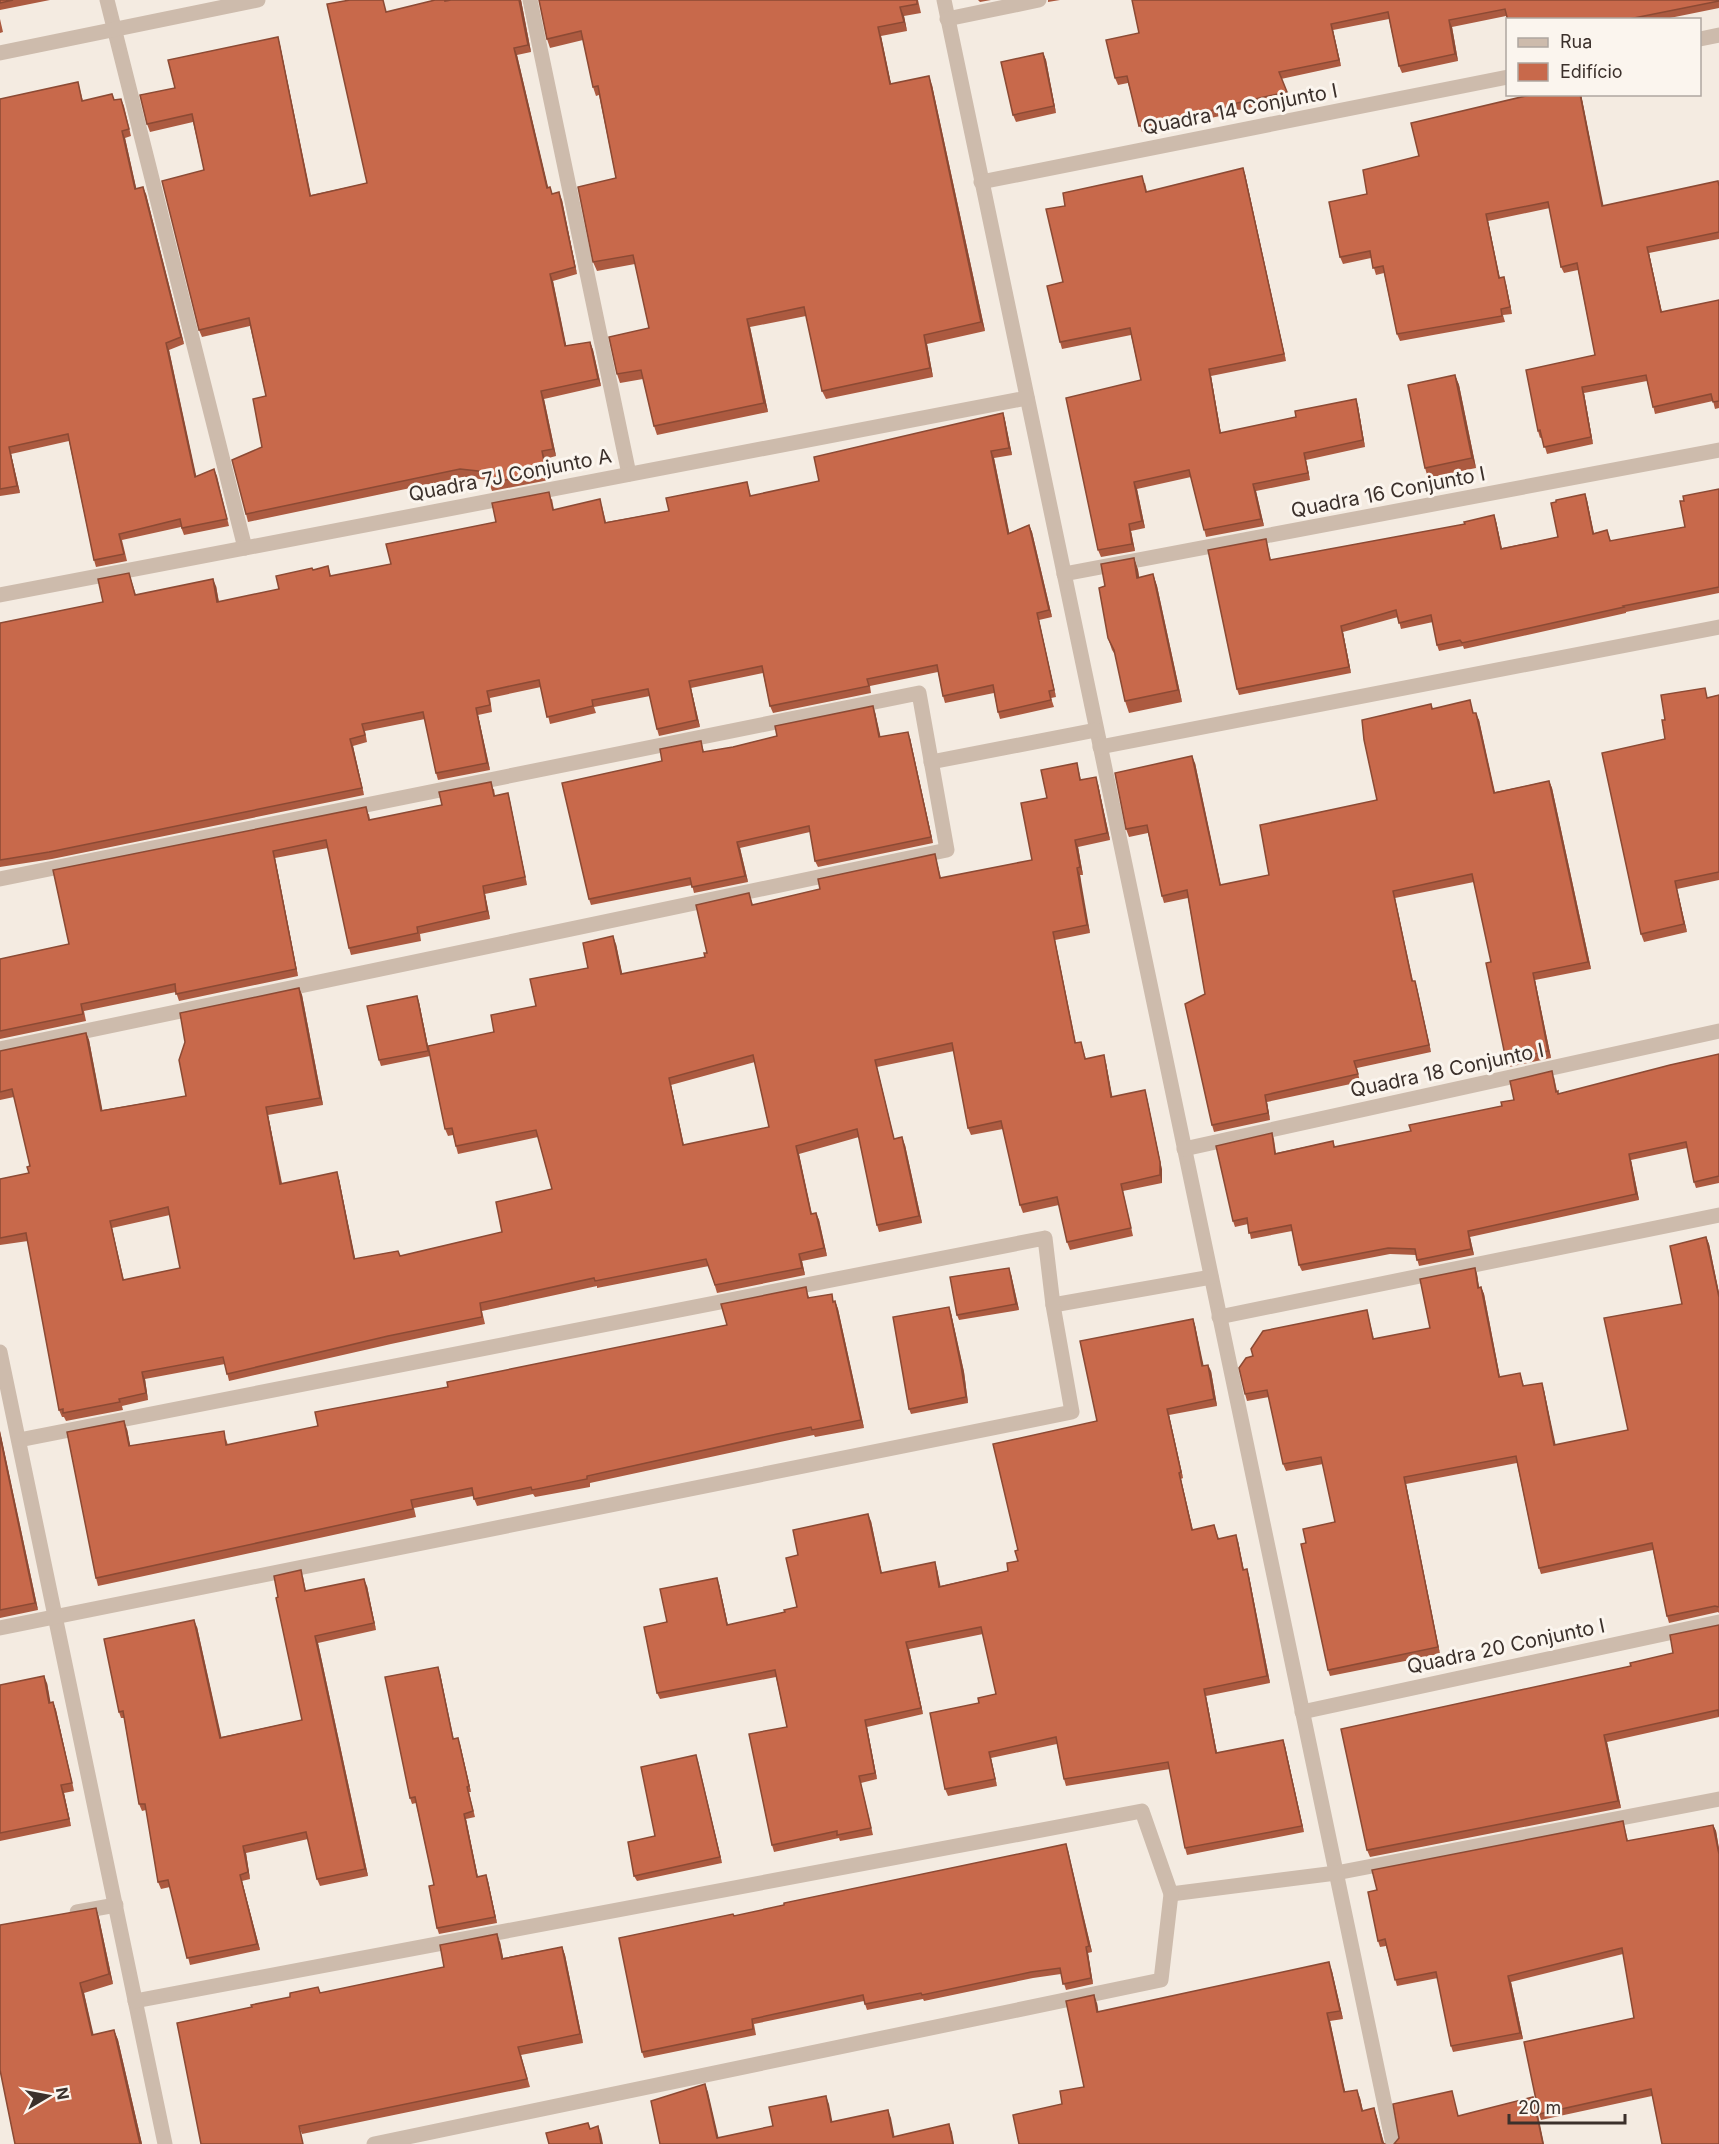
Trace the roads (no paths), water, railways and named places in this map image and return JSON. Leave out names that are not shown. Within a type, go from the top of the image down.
[{"type":"street","points":[[107,0],[245,548]]},
{"type":"street","points":[[0,53],[258,0]]},
{"type":"street","points":[[530,0],[629,474]]},
{"type":"street","points":[[944,0],[1393,2144]]},
{"type":"street","points":[[948,19],[1040,0]]},
{"type":"street","points":[[1701,39],[1719,35]]},
{"type":"street","name":"Quadra 14 Conjunto I","points":[[981,182],[1506,77]]},
{"type":"street","name":"Quadra 7J Conjunto A","points":[[0,595],[1027,398]]},
{"type":"street","name":"Quadra 16 Conjunto I","points":[[1064,574],[1719,450]]},
{"type":"street","points":[[1100,747],[1719,627]]},
{"type":"street","points":[[0,879],[919,693],[947,850],[0,1049]]},
{"type":"street","points":[[931,762],[1096,730]]},
{"type":"street","name":"Quadra 18 Conjunto I","points":[[1184,1149],[1719,1031]]},
{"type":"street","points":[[1219,1317],[1719,1215]]},
{"type":"street","points":[[0,1628],[1072,1412],[1053,1305],[1045,1238],[19,1440]]},
{"type":"street","points":[[1053,1305],[1211,1277]]},
{"type":"street","points":[[0,1354],[165,2144]]},
{"type":"street","name":"Quadra 20 Conjunto I","points":[[1302,1712],[1719,1622]]},
{"type":"street","points":[[1172,1894],[1336,1874],[1719,1799]]},
{"type":"street","points":[[135,2001],[1142,1811],[1172,1894],[1161,1980],[374,2144]]},
{"type":"street","points":[[58,1916],[116,1905]]}]
